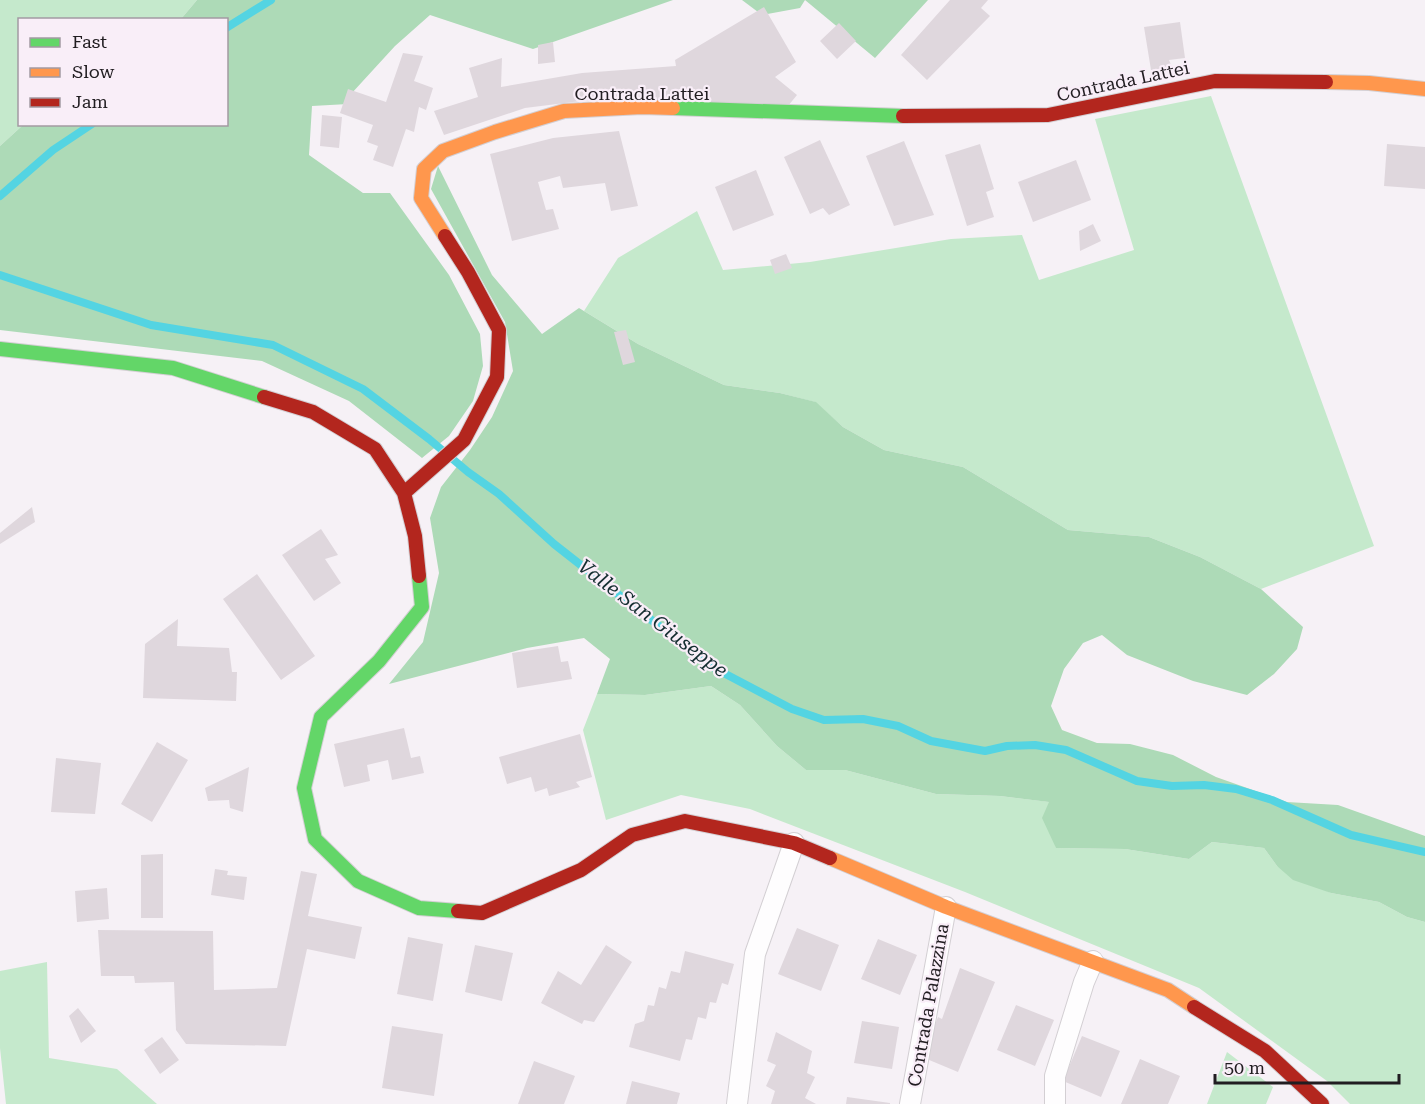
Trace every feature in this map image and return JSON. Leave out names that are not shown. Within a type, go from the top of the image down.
[{"type":"street","name":"Contrada Lattei","points":[[404,493],[464,440],[496,377],[499,330],[468,272],[421,198],[424,169],[443,151],[564,111],[642,107],[914,116],[1048,115],[1215,81],[1369,83],[1425,89]]},
{"type":"street","name":"Contrada Palazzina","points":[[0,349],[173,368],[313,412],[375,449],[404,493],[415,536],[422,607],[379,661],[321,717],[304,788],[315,839],[358,881],[419,909],[482,913],[581,870],[632,836],[685,820],[794,843],[946,907],[1168,990],[1265,1051],[1322,1104]]},
{"type":"street","points":[[737,1104],[755,954],[794,843]]},
{"type":"street","name":"Contrada Palazzina","points":[[910,1104],[946,907]]},
{"type":"street","points":[[1055,1104],[1055,1076],[1084,982],[1093,961]]},
{"type":"green space","points":[[0,0],[197,0],[182,18],[18,18],[18,126],[22,126],[0,146]]},
{"type":"green space","points":[[197,0],[673,0],[533,49],[430,15],[395,46],[351,94],[348,104],[312,106],[309,155],[363,193],[390,193],[449,275],[480,334],[483,366],[473,401],[449,436],[422,458],[349,401],[262,361],[0,330],[0,146],[22,126],[228,126],[228,18],[182,18]]},
{"type":"green space","points":[[742,0],[805,0],[800,8],[762,15]]},
{"type":"green space","points":[[805,0],[928,0],[875,58]]},
{"type":"green space","points":[[1211,96],[1374,546],[1261,589],[1200,557],[1149,537],[1068,530],[963,467],[884,450],[843,427],[815,402],[780,393],[724,385],[638,344],[584,311],[618,258],[697,211],[723,270],[810,262],[951,239],[1022,235],[1039,280],[1134,250],[1095,119]]},
{"type":"green space","points":[[438,166],[492,275],[542,334],[579,308],[638,344],[724,385],[780,393],[816,402],[843,427],[884,450],[963,467],[1068,530],[1149,537],[1200,557],[1261,589],[1303,627],[1297,649],[1274,674],[1247,695],[1193,681],[1127,655],[1102,635],[1083,643],[1064,669],[1051,706],[1062,730],[1097,743],[1130,744],[1173,755],[1216,777],[1287,802],[1338,805],[1425,836],[1425,922],[1407,917],[1379,902],[1331,893],[1293,880],[1277,866],[1264,848],[1212,842],[1189,859],[1125,849],[1056,848],[1042,818],[1049,802],[1000,796],[936,794],[845,770],[806,770],[777,746],[740,705],[711,686],[645,695],[597,694],[610,659],[584,638],[527,648],[389,684],[423,642],[439,573],[430,518],[441,487],[492,417],[513,371],[505,322],[431,189]]},
{"type":"green space","points":[[711,686],[740,705],[777,746],[806,770],[845,770],[936,794],[1000,796],[1050,802],[1056,848],[1125,849],[1189,859],[1212,842],[1264,848],[1277,866],[1331,893],[1379,902],[1407,917],[1425,922],[1425,1104],[1350,1104],[1327,1081],[1199,988],[965,892],[750,809],[681,795],[606,820],[583,730],[597,694],[645,695]]},
{"type":"green space","points":[[47,962],[49,1058],[117,1069],[157,1104],[6,1104],[0,1048],[0,971]]},
{"type":"green space","points":[[1227,1052],[1273,1087],[1266,1104],[1207,1104]]},
{"type":"building","points":[[950,0],[988,0],[981,8],[990,16],[927,80],[901,55]]},
{"type":"building","points":[[764,7],[796,62],[775,77],[797,95],[788,106],[589,100],[525,108],[444,135],[434,111],[478,97],[469,68],[502,58],[501,87],[582,73],[676,66],[675,60]]},
{"type":"building","points":[[1180,22],[1185,58],[1169,60],[1172,67],[1151,70],[1144,27]]},
{"type":"building","points":[[839,23],[856,41],[837,59],[820,41]]},
{"type":"building","points":[[553,42],[555,62],[538,64],[538,45]]},
{"type":"building","points":[[403,53],[423,56],[414,81],[433,88],[426,110],[419,107],[414,132],[406,129],[393,167],[373,160],[378,146],[367,142],[373,125],[340,113],[348,89],[386,102]]},
{"type":"building","points":[[322,115],[342,117],[339,148],[320,146]]},
{"type":"building","points":[[619,131],[638,206],[611,211],[605,183],[563,188],[560,176],[538,182],[546,210],[553,209],[559,229],[512,241],[490,154],[553,138]]},
{"type":"building","points":[[820,140],[850,205],[829,215],[823,208],[810,214],[784,157]]},
{"type":"building","points":[[904,141],[934,215],[894,226],[866,156]]},
{"type":"building","points":[[980,144],[994,189],[986,192],[994,217],[967,226],[945,155]]},
{"type":"building","points":[[1387,144],[1425,147],[1425,189],[1384,186]]},
{"type":"building","points":[[1076,160],[1091,200],[1033,222],[1018,182]]},
{"type":"building","points":[[756,170],[774,215],[733,231],[715,187]]},
{"type":"building","points":[[1093,224],[1101,241],[1080,251],[1079,231]]},
{"type":"building","points":[[786,254],[792,268],[775,274],[770,260]]},
{"type":"building","points":[[626,330],[635,362],[623,365],[614,332]]},
{"type":"building","points":[[32,507],[35,522],[0,544],[0,533]]},
{"type":"building","points":[[321,529],[338,555],[325,559],[341,583],[314,601],[282,555]]},
{"type":"building","points":[[257,574],[315,656],[281,680],[223,599]]},
{"type":"building","points":[[178,619],[177,646],[229,648],[232,672],[237,672],[236,701],[143,698],[145,644]]},
{"type":"building","points":[[558,646],[561,662],[568,661],[572,679],[517,688],[512,653]]},
{"type":"building","points":[[404,728],[411,758],[420,756],[424,773],[392,780],[388,760],[367,765],[370,781],[344,787],[334,744]]},
{"type":"building","points":[[580,734],[592,777],[576,782],[580,787],[549,796],[547,788],[535,792],[531,777],[507,784],[499,757]]},
{"type":"building","points":[[157,742],[188,760],[152,822],[121,804]]},
{"type":"building","points":[[56,758],[101,763],[95,814],[51,812]]},
{"type":"building","points":[[249,767],[243,812],[230,808],[229,800],[208,801],[205,788]]},
{"type":"building","points":[[163,854],[163,918],[141,918],[141,855]]},
{"type":"building","points":[[215,869],[228,871],[227,875],[247,877],[244,900],[211,895]]},
{"type":"building","points":[[301,871],[317,874],[308,916],[362,927],[355,959],[307,949],[286,1046],[186,1044],[176,1030],[174,982],[135,983],[134,976],[101,976],[98,930],[213,931],[214,990],[277,988]]},
{"type":"building","points":[[107,888],[109,919],[77,922],[75,891]]},
{"type":"building","points":[[797,928],[839,945],[821,991],[778,974]]},
{"type":"building","points":[[408,937],[443,944],[433,1001],[397,994]]},
{"type":"building","points":[[878,939],[917,955],[900,995],[861,979]]},
{"type":"building","points":[[475,945],[513,953],[502,1001],[465,992]]},
{"type":"building","points":[[606,945],[632,962],[594,1022],[584,1020],[582,1024],[541,1003],[558,971],[581,985]]},
{"type":"building","points":[[685,951],[734,964],[728,985],[722,983],[716,1003],[710,1002],[706,1019],[698,1017],[692,1040],[686,1039],[680,1061],[629,1047],[635,1024],[644,1021],[648,1005],[654,1006],[659,987],[666,989],[671,971],[680,973]]},
{"type":"building","points":[[960,968],[995,982],[958,1072],[922,1057],[938,1017],[942,1019]]},
{"type":"building","points":[[1016,1005],[1054,1020],[1035,1066],[997,1050]]},
{"type":"building","points":[[78,1008],[96,1031],[81,1043],[69,1016]]},
{"type":"building","points":[[862,1021],[899,1027],[892,1069],[854,1063]]},
{"type":"building","points":[[392,1026],[443,1034],[434,1096],[382,1088]]},
{"type":"building","points":[[776,1032],[812,1051],[807,1073],[815,1077],[805,1098],[816,1104],[771,1104],[775,1091],[766,1086],[776,1065],[767,1061]]},
{"type":"building","points":[[1082,1036],[1120,1051],[1101,1097],[1063,1081]]},
{"type":"building","points":[[162,1037],[179,1060],[160,1074],[144,1050]]},
{"type":"building","points":[[1140,1059],[1180,1076],[1168,1104],[1121,1104]]},
{"type":"building","points":[[534,1061],[575,1076],[564,1104],[518,1104]]},
{"type":"building","points":[[632,1081],[680,1093],[677,1104],[626,1104]]},
{"type":"building","points":[[847,1097],[890,1103],[890,1104],[846,1104]]},
{"type":"waterway","points":[[228,27],[271,0]]},
{"type":"waterway","points":[[0,196],[53,150],[89,126]]},
{"type":"waterway","name":"Valle San Giuseppe","points":[[0,275],[151,325],[273,345],[363,389],[499,494],[554,544],[716,669],[792,709],[824,720],[863,719],[898,726],[931,741],[985,751],[1007,746],[1035,745],[1066,750],[1137,781],[1172,786],[1204,785],[1236,789],[1272,800],[1351,835],[1425,852]]},
{"type":"traffic: fast","points":[[673,108],[903,116]]},
{"type":"traffic: fast","points":[[0,349],[173,368],[264,397]]},
{"type":"traffic: fast","points":[[419,576],[422,607],[379,661],[321,717],[304,788],[315,839],[358,881],[419,908],[458,911]]},
{"type":"traffic: slow","points":[[1326,82],[1369,83],[1425,89]]},
{"type":"traffic: slow","points":[[445,236],[421,198],[424,169],[443,151],[564,111],[642,107],[673,108]]},
{"type":"traffic: slow","points":[[830,858],[946,907],[1168,990],[1194,1007]]},
{"type":"traffic: jam","points":[[903,116],[1048,115],[1215,81],[1326,82]]},
{"type":"traffic: jam","points":[[404,493],[464,440],[497,377],[499,330],[468,272],[445,236]]},
{"type":"traffic: jam","points":[[264,397],[313,412],[375,449],[404,493],[415,536],[419,576]]},
{"type":"traffic: jam","points":[[458,911],[482,913],[581,870],[632,835],[685,821],[794,843],[830,858]]},
{"type":"traffic: jam","points":[[1194,1007],[1265,1051],[1322,1104]]}]
